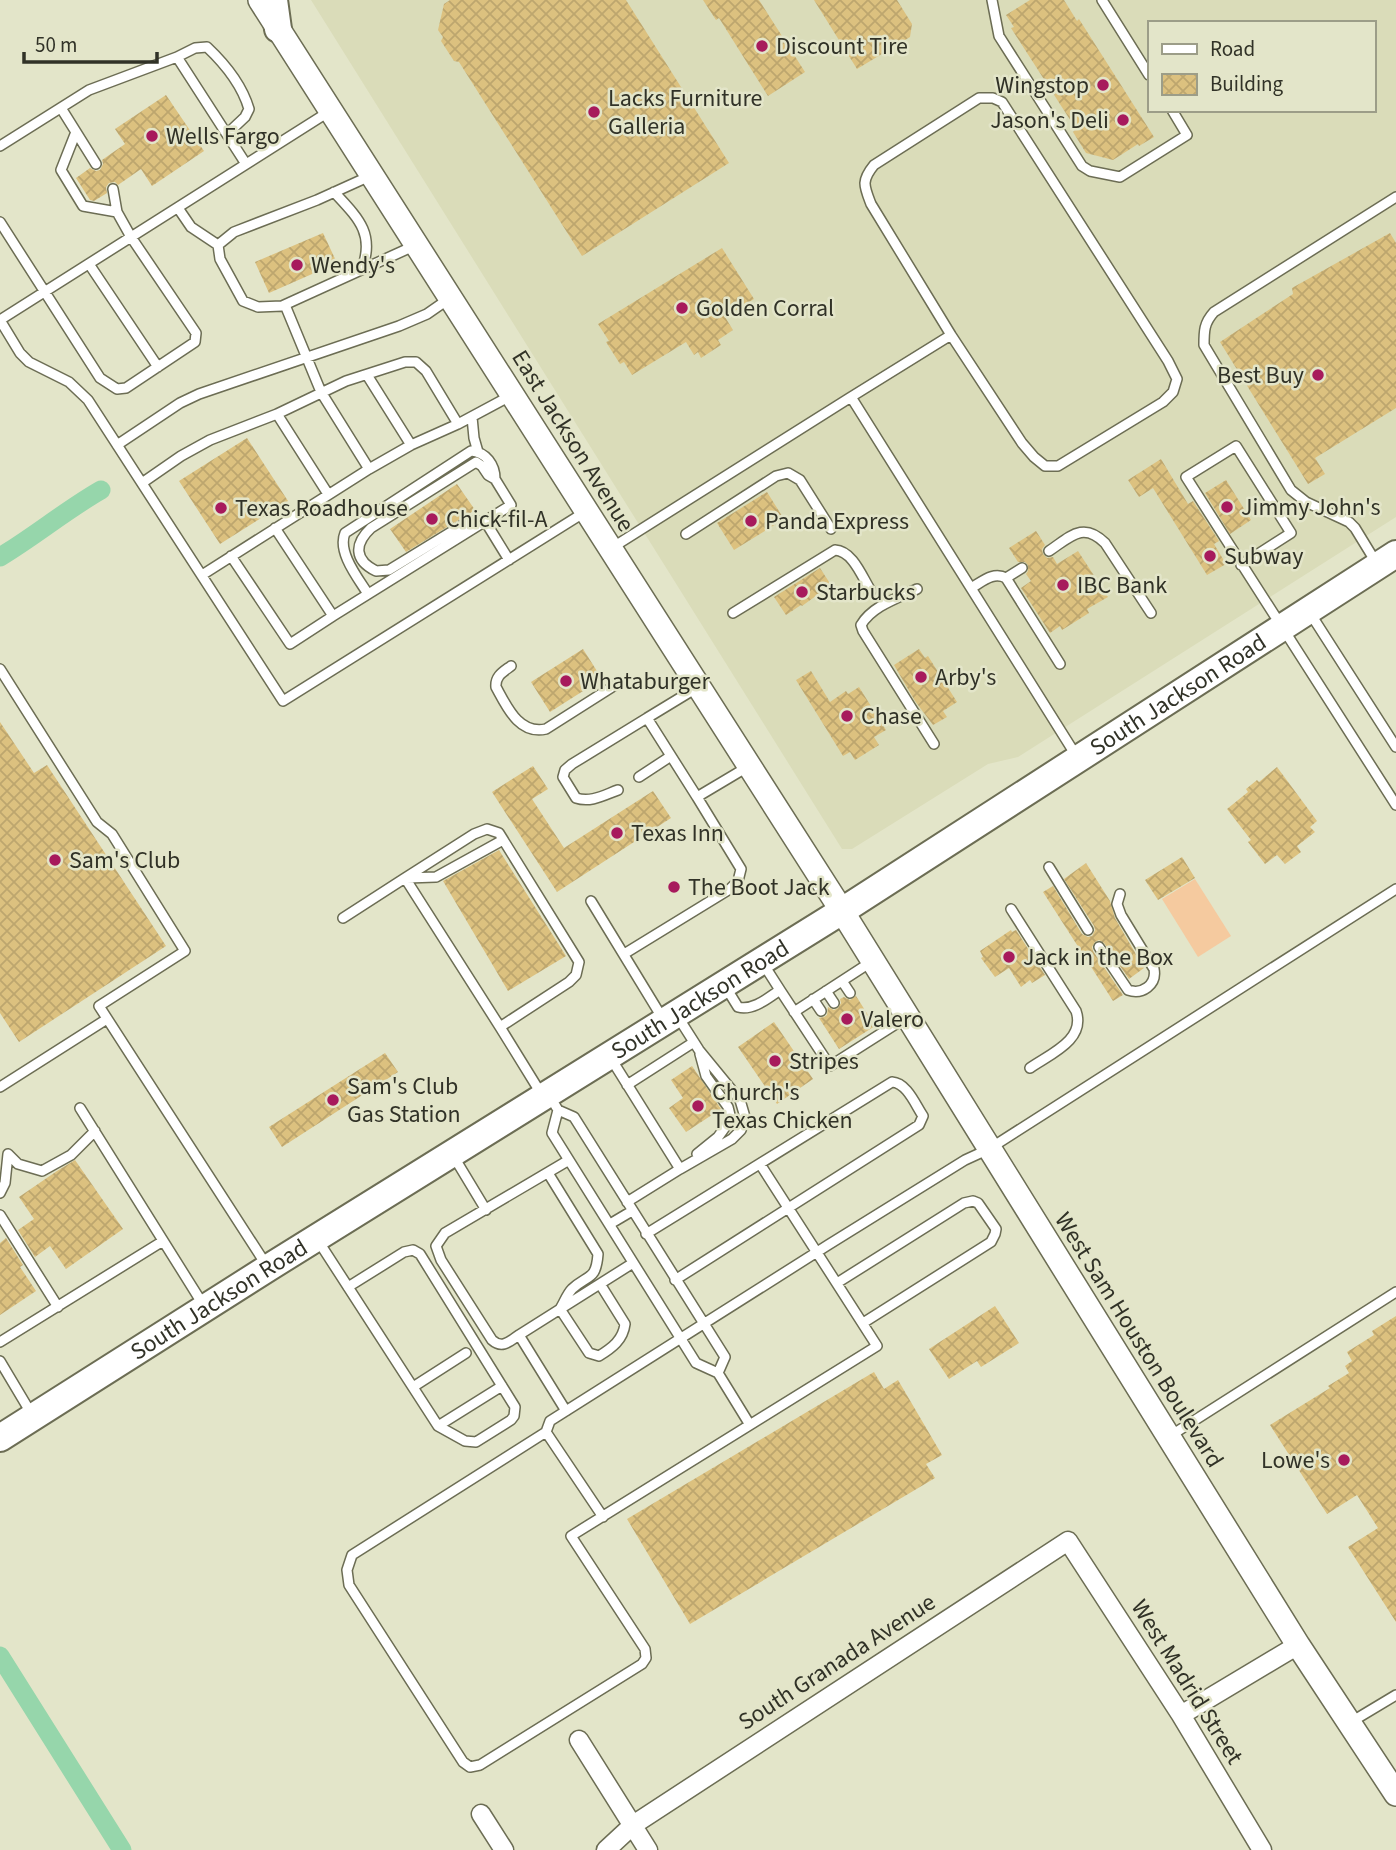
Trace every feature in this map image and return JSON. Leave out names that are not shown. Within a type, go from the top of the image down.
[{"type":"main road","points":[[274,0],[278,29]]},
{"type":"main road","name":"South Jackson Road","points":[[0,1438],[452,1154],[549,1100],[609,1056],[842,911],[1387,560]]},
{"type":"street","name":"East Jackson Avenue","points":[[260,0],[842,911]]},
{"type":"street","name":"West Sam Houston Boulevard","points":[[842,911],[1298,1645],[1396,1794]]},
{"type":"street","name":"West Madrid Street","points":[[1068,1541],[1181,1715],[1262,1850]]},
{"type":"street","name":"South Granada Avenue","points":[[606,1850],[633,1825],[1068,1541]]},
{"type":"street","points":[[1181,1715],[1298,1645]]},
{"type":"street","points":[[579,1740],[648,1850]]},
{"type":"street","points":[[481,1814],[504,1850]]},
{"type":"lane","points":[[992,0],[999,36],[1082,166],[1090,171],[1120,177],[1187,135],[1173,112]]},
{"type":"lane","points":[[1102,0],[1148,73]]},
{"type":"lane","points":[[0,146],[89,90],[177,58],[195,48],[207,47],[222,61],[236,81],[249,109],[245,117],[227,134]]},
{"type":"lane","points":[[177,58],[246,164]]},
{"type":"lane","points":[[993,97],[1002,102],[1177,379],[1173,392],[1163,402],[1058,466],[1045,466],[1022,443],[951,335],[871,204],[864,187],[866,176],[874,165],[979,98],[993,97]]},
{"type":"lane","points":[[61,108],[96,164]]},
{"type":"lane","points":[[330,110],[0,320],[20,353],[29,362],[69,382],[88,400],[283,701],[586,511]]},
{"type":"lane","points":[[76,132],[61,170],[83,206],[117,212]]},
{"type":"lane","points":[[218,246],[234,232],[372,175]]},
{"type":"lane","points":[[0,222],[100,378],[117,389],[126,388],[195,342],[196,333],[131,237],[117,212],[113,189]]},
{"type":"lane","points":[[334,192],[356,217],[368,241],[362,269]]},
{"type":"lane","points":[[1387,560],[1349,522],[1306,502],[1291,490],[1204,345],[1203,331],[1206,321],[1214,312],[1396,197]]},
{"type":"lane","points":[[178,208],[191,227],[218,246],[220,259],[243,301],[258,307],[285,305],[416,245]]},
{"type":"lane","points":[[89,264],[158,367]]},
{"type":"lane","points":[[117,444],[180,403],[200,394],[400,326],[427,314],[450,298]]},
{"type":"lane","points":[[285,305],[321,392],[369,469]]},
{"type":"lane","points":[[610,549],[951,335]]},
{"type":"lane","points":[[142,484],[181,456],[210,440],[277,414],[345,380],[405,362],[416,362],[426,371],[458,424]]},
{"type":"lane","points":[[367,374],[411,445]]},
{"type":"lane","points":[[202,575],[369,469],[411,445],[513,395]]},
{"type":"lane","points":[[851,397],[1078,759]]},
{"type":"lane","points":[[277,414],[328,494]]},
{"type":"lane","points":[[472,416],[478,452]]},
{"type":"lane","points":[[1241,565],[1291,533],[1236,446],[1186,477],[1241,565],[1396,805]]},
{"type":"lane","points":[[368,594],[343,551],[341,541],[345,533],[471,452],[485,456],[495,471],[495,479]]},
{"type":"lane","points":[[231,556],[290,644],[511,505],[495,479],[476,462],[371,528],[364,535],[358,550],[363,562],[370,568],[376,571],[388,570],[470,521],[485,521]]},
{"type":"lane","points":[[686,534],[781,474],[788,473],[800,480],[831,528]]},
{"type":"lane","points":[[485,521],[509,560]]},
{"type":"lane","points":[[275,528],[332,617]]},
{"type":"lane","points":[[1049,551],[1077,532],[1084,531],[1098,536],[1151,613]]},
{"type":"lane","points":[[733,612],[835,550],[841,550],[849,556],[871,590]]},
{"type":"lane","points":[[1006,578],[1022,568]]},
{"type":"lane","points":[[971,588],[993,576],[1006,578],[1060,664]]},
{"type":"lane","points":[[917,589],[868,615],[861,625],[934,744]]},
{"type":"lane","points":[[1308,610],[1396,747]]},
{"type":"lane","points":[[511,666],[499,675],[496,687],[518,722],[526,729],[538,731],[546,729],[620,682]]},
{"type":"lane","points":[[0,668],[97,822],[112,834],[185,951],[99,1006],[268,1268]]},
{"type":"lane","points":[[618,790],[592,800],[576,798],[563,777],[565,770],[698,687]]},
{"type":"lane","points":[[624,954],[730,889],[738,881],[741,869],[648,718]]},
{"type":"lane","points":[[639,777],[671,756]]},
{"type":"lane","points":[[697,797],[749,766]]},
{"type":"lane","points":[[343,918],[474,834],[487,829],[499,833],[579,962],[576,975],[569,982],[500,1027]]},
{"type":"lane","points":[[405,878],[436,877],[503,840]]},
{"type":"lane","points":[[1049,867],[1088,930]]},
{"type":"lane","points":[[405,878],[549,1100],[574,1117],[725,1357],[718,1373]]},
{"type":"lane","points":[[760,1164],[788,1208],[817,1252],[863,1323],[877,1346],[571,1536],[645,1648],[646,1658],[642,1664],[480,1765],[470,1766],[463,1762],[349,1585],[346,1570],[352,1555],[546,1432],[550,1420],[566,1411],[817,1252],[965,1160],[989,1149],[1396,889]]},
{"type":"lane","points":[[1099,947],[1122,985],[1128,990],[1140,991],[1151,984],[1154,969],[1121,915],[1117,904],[1120,894]]},
{"type":"lane","points":[[591,901],[624,954],[670,1018],[740,1100],[745,1116],[741,1130],[732,1139],[680,1169]]},
{"type":"lane","points":[[1011,909],[1079,1018],[1078,1030],[1070,1041],[1030,1068]]},
{"type":"lane","points":[[761,961],[830,1066],[846,1050],[907,1017]]},
{"type":"lane","points":[[794,1012],[873,961]]},
{"type":"lane","points":[[842,981],[850,993]]},
{"type":"lane","points":[[724,984],[738,1007],[746,1009],[780,990]]},
{"type":"lane","points":[[826,991],[834,1003]]},
{"type":"lane","points":[[813,999],[821,1011]]},
{"type":"lane","points":[[0,1087],[107,1019]]},
{"type":"lane","points":[[628,1085],[696,1046]]},
{"type":"lane","points":[[610,1224],[718,1137],[732,1119],[728,1108],[706,1076],[696,1046]]},
{"type":"lane","points":[[609,1056],[680,1169]]},
{"type":"lane","points":[[646,1234],[892,1082],[903,1085],[923,1116],[919,1125],[676,1280]]},
{"type":"lane","points":[[549,1100],[552,1133],[696,1363],[718,1373],[750,1425]]},
{"type":"lane","points":[[80,1108],[204,1308]]},
{"type":"lane","points":[[0,1193],[5,1183],[8,1154],[18,1164],[43,1171],[71,1155],[95,1131]]},
{"type":"lane","points":[[452,1154],[486,1210]]},
{"type":"lane","points":[[569,1160],[445,1233],[436,1246],[441,1260],[497,1345],[503,1345],[634,1263]]},
{"type":"lane","points":[[548,1173],[598,1254],[597,1268],[592,1276],[570,1290],[560,1309]]},
{"type":"lane","points":[[837,1283],[964,1203],[978,1203],[996,1229],[991,1242],[863,1323]]},
{"type":"lane","points":[[0,1215],[58,1307]]},
{"type":"lane","points":[[316,1238],[438,1426],[465,1441],[476,1442],[514,1416],[515,1407],[420,1254],[413,1250],[404,1252],[348,1287]]},
{"type":"lane","points":[[0,1342],[163,1241]]},
{"type":"lane","points":[[560,1309],[589,1353],[599,1356],[612,1349],[624,1334],[625,1324],[600,1284]]},
{"type":"lane","points":[[1169,1437],[1396,1293]]},
{"type":"lane","points":[[519,1335],[566,1411]]},
{"type":"lane","points":[[413,1387],[466,1353]]},
{"type":"lane","points":[[0,1361],[33,1417]]},
{"type":"lane","points":[[438,1426],[502,1386]]},
{"type":"lane","points":[[546,1432],[603,1517]]},
{"type":"lane","points":[[1350,1723],[1396,1695]]},
{"type":"shaded area","points":[[311,0],[1396,0],[1396,517],[1018,757],[988,764],[852,849],[842,849]]},
{"type":"shaded area","points":[[1195,879],[1231,936],[1198,957],[1162,899]]},
{"type":"building","name":"Lacks Furniture Galleria","points":[[450,0],[626,0],[729,163],[582,256],[459,62],[454,61],[441,41],[443,37],[438,30],[444,4]]},
{"type":"building","name":"Discount Tire","points":[[703,0],[759,0],[805,72],[768,96],[719,18],[716,20]]},
{"type":"building","points":[[814,0],[897,0],[912,24],[910,37],[857,69]]},
{"type":"building","points":[[1030,0],[1064,0],[1077,21],[1079,19],[1154,137],[1113,160],[1086,153],[1073,132],[1076,129],[1011,28],[1014,27],[1006,15]]},
{"type":"building","points":[[166,95],[204,151],[152,186],[141,169],[118,185],[115,182],[109,183],[106,187],[107,193],[94,201],[90,200],[76,178],[90,168],[100,170],[102,160],[125,144],[115,129]]},
{"type":"building","points":[[323,233],[337,263],[269,293],[255,262]]},
{"type":"building","name":"Best Buy","points":[[1390,233],[1396,243],[1396,408],[1315,458],[1325,474],[1308,484],[1220,342],[1293,294],[1292,288]]},
{"type":"building","name":"Golden Corral","points":[[722,248],[754,299],[725,317],[733,330],[718,340],[721,345],[701,358],[698,352],[694,355],[686,342],[632,375],[624,362],[620,364],[598,324]]},
{"type":"building","points":[[247,438],[288,501],[220,544],[179,481]]},
{"type":"building","points":[[1161,459],[1188,504],[1193,501],[1219,541],[1214,544],[1226,564],[1207,575],[1153,488],[1139,497],[1128,480]]},
{"type":"building","name":"Jimmy John's","points":[[1226,480],[1251,520],[1230,534],[1205,493]]},
{"type":"building","name":"Chick-fil-A","points":[[457,484],[475,510],[406,552],[390,529]]},
{"type":"building","name":"Panda Express","points":[[767,492],[784,519],[734,550],[717,523]]},
{"type":"building","name":"IBC Bank","points":[[1036,531],[1045,545],[1043,554],[1047,558],[1053,557],[1057,564],[1078,551],[1108,597],[1087,609],[1089,613],[1062,630],[1060,626],[1050,633],[1021,588],[1031,581],[1026,574],[1028,565],[1018,562],[1009,548]]},
{"type":"building","name":"Starbucks","points":[[820,568],[831,585],[786,615],[774,597]]},
{"type":"building","name":"Whataburger","points":[[583,649],[602,679],[550,712],[531,682]]},
{"type":"building","name":"Arby's","points":[[919,649],[925,658],[928,656],[957,702],[943,711],[947,717],[933,725],[894,665]]},
{"type":"building","name":"Chase","points":[[811,671],[830,702],[846,691],[848,694],[859,687],[886,730],[874,737],[879,745],[855,760],[850,752],[843,756],[796,680]]},
{"type":"building","name":"Sam's Club","points":[[0,722],[34,773],[47,765],[166,946],[19,1042],[0,1013]]},
{"type":"building","name":"Texas Inn","points":[[533,766],[548,789],[532,799],[564,848],[653,791],[671,818],[557,892],[492,792]]},
{"type":"building","points":[[1277,767],[1317,821],[1310,827],[1315,832],[1297,846],[1301,852],[1285,864],[1277,855],[1265,864],[1248,842],[1251,840],[1227,809],[1248,792],[1246,789]]},
{"type":"building","points":[[499,850],[566,956],[508,991],[443,881]]},
{"type":"building","points":[[1182,857],[1195,878],[1158,900],[1145,880]]},
{"type":"building","points":[[1086,863],[1110,901],[1115,918],[1144,968],[1129,979],[1104,943],[1099,940],[1095,942],[1093,951],[1123,995],[1113,1001],[1043,892],[1053,886],[1082,934],[1092,936],[1094,926],[1064,879]]},
{"type":"building","name":"Jack in the Box","points":[[1011,930],[1016,930],[1045,975],[1032,983],[1030,980],[1021,987],[1009,968],[995,977],[981,958],[983,957],[980,951]]},
{"type":"building","points":[[856,996],[875,1026],[839,1049],[819,1018],[827,1015],[828,1007],[834,1010],[838,1008],[840,999],[844,997],[850,1000]]},
{"type":"building","points":[[774,1022],[813,1079],[777,1104],[738,1047]]},
{"type":"building","name":"Sam's Club Gas Station","points":[[385,1053],[398,1072],[282,1147],[269,1127]]},
{"type":"building","points":[[692,1066],[721,1109],[686,1132],[669,1108],[683,1098],[671,1080]]},
{"type":"building","points":[[75,1160],[123,1229],[66,1269],[50,1246],[35,1257],[18,1230],[34,1219],[19,1197]]},
{"type":"building","points":[[6,1238],[23,1265],[20,1267],[36,1291],[0,1315],[0,1243]]},
{"type":"building","points":[[995,1306],[1019,1343],[981,1367],[977,1361],[949,1379],[929,1349]]},
{"type":"building","name":"Lowe's","points":[[1396,1316],[1396,1622],[1348,1547],[1378,1528],[1357,1495],[1327,1514],[1270,1425],[1349,1373],[1345,1366],[1352,1361],[1347,1352],[1374,1335],[1372,1331]]},
{"type":"building","points":[[874,1372],[884,1389],[898,1380],[942,1455],[926,1464],[935,1478],[690,1624],[627,1519]]},
{"type":"waterway","points":[[0,557],[101,490]]},
{"type":"waterway","points":[[0,1656],[122,1850]]},
{"type":"place","name":"Discount Tire","points":[[762,46]]},
{"type":"place","name":"Wingstop","points":[[1103,85]]},
{"type":"place","name":"Lacks Furniture Galleria","points":[[594,112]]},
{"type":"place","name":"Jason's Deli","points":[[1123,120]]},
{"type":"place","name":"Wells Fargo","points":[[152,136]]},
{"type":"place","name":"Wendy's","points":[[297,265]]},
{"type":"place","name":"Golden Corral","points":[[682,308]]},
{"type":"place","name":"Best Buy","points":[[1318,375]]},
{"type":"place","name":"Jimmy John's","points":[[1227,507]]},
{"type":"place","name":"Texas Roadhouse","points":[[221,508]]},
{"type":"place","name":"Chick-fil-A","points":[[432,519]]},
{"type":"place","name":"Panda Express","points":[[751,521]]},
{"type":"place","name":"Subway","points":[[1210,556]]},
{"type":"place","name":"IBC Bank","points":[[1063,585]]},
{"type":"place","name":"Starbucks","points":[[802,592]]},
{"type":"place","name":"Arby's","points":[[921,677]]},
{"type":"place","name":"Whataburger","points":[[566,681]]},
{"type":"place","name":"Chase","points":[[847,716]]},
{"type":"place","name":"Texas Inn","points":[[617,833]]},
{"type":"place","name":"Sam's Club","points":[[55,860]]},
{"type":"place","name":"The Boot Jack","points":[[674,887]]},
{"type":"place","name":"Jack in the Box","points":[[1009,957]]},
{"type":"place","name":"Valero","points":[[847,1019]]},
{"type":"place","name":"Stripes","points":[[775,1061]]},
{"type":"place","name":"Sam's Club Gas Station","points":[[333,1100]]},
{"type":"place","name":"Church's Texas Chicken","points":[[698,1106]]},
{"type":"place","name":"Lowe's","points":[[1344,1460]]}]
